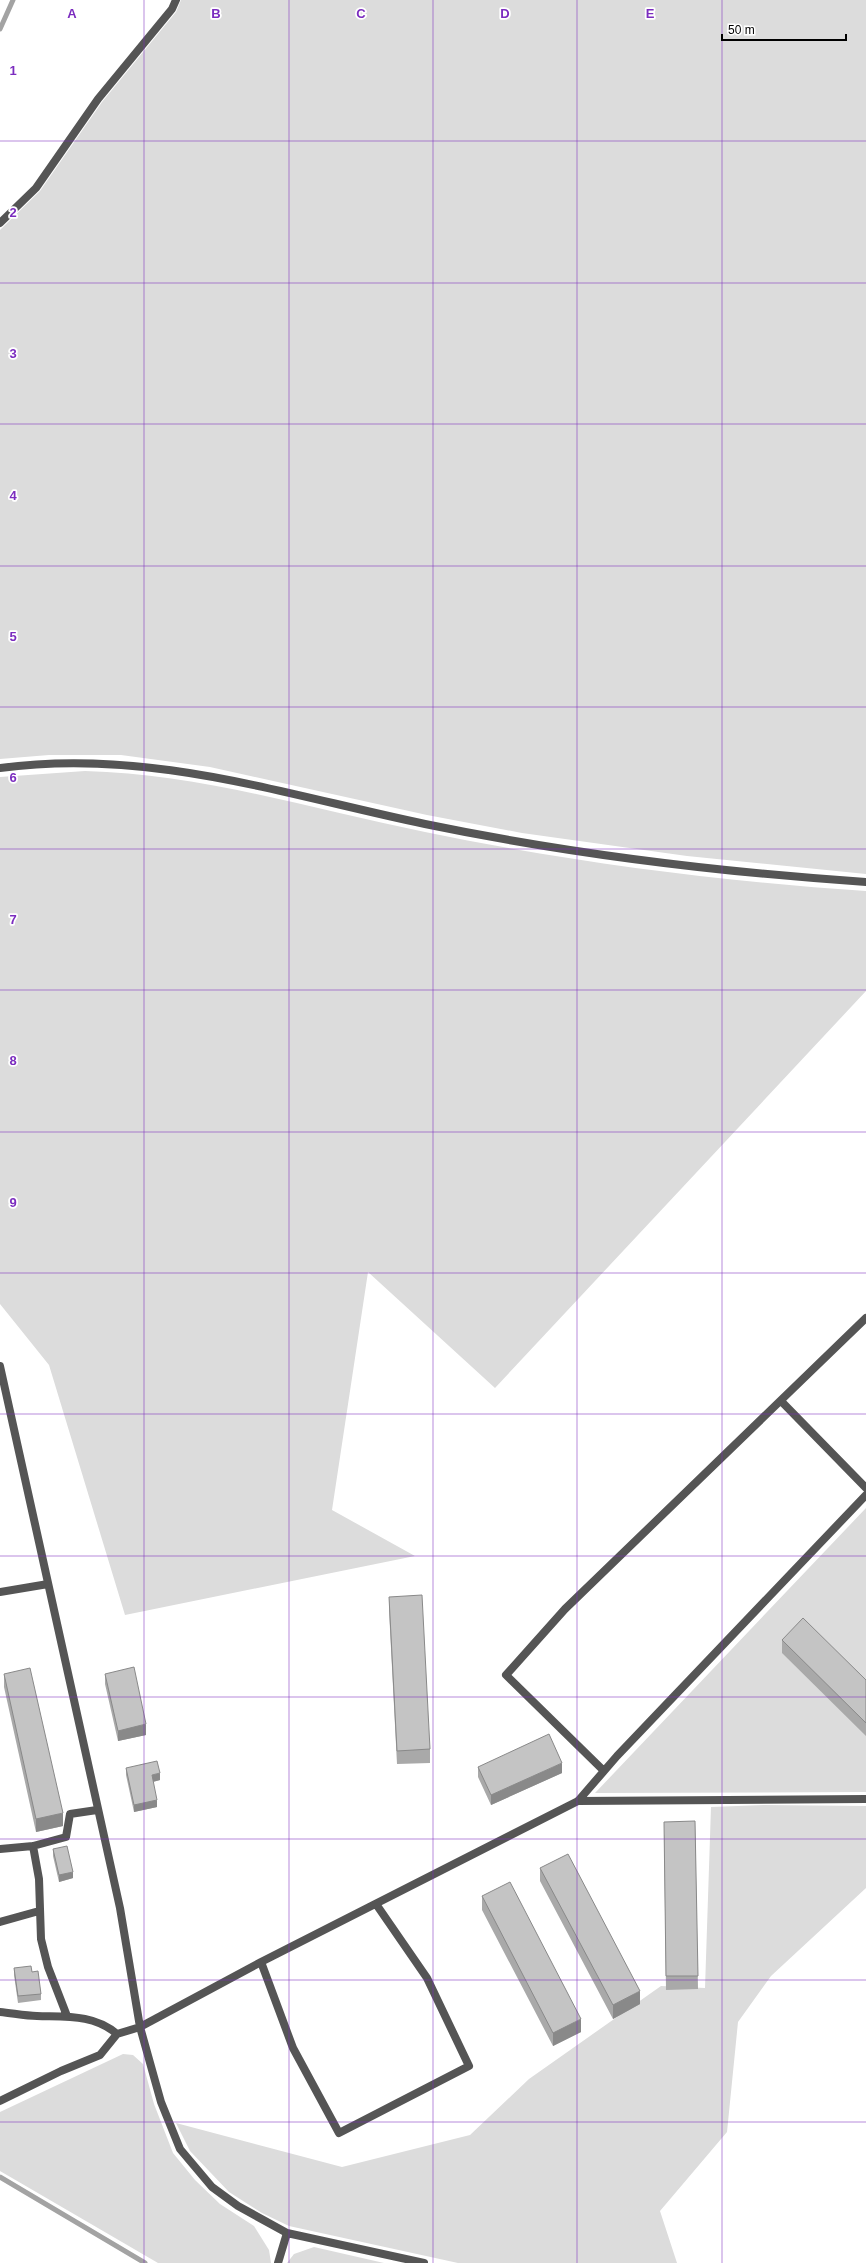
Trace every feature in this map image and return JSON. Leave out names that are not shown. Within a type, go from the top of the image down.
[{"type":"lane","points":[[0,224],[36,188],[98,99],[172,9],[176,0]]},
{"type":"lane","points":[[0,768],[49,764],[120,763],[209,775],[425,824],[521,842],[686,865],[866,882]]},
{"type":"lane","points":[[604,1771],[506,1675],[565,1608],[866,1318]]},
{"type":"lane","points":[[0,1366],[97,1810],[120,1908],[140,2027],[161,2102],[174,2138],[184,2156],[224,2198],[258,2219],[287,2233],[424,2263]]},
{"type":"lane","points":[[781,1401],[866,1488]]},
{"type":"lane","points":[[0,2101],[61,2071],[100,2055],[117,2034],[140,2027],[261,1962],[578,1801],[604,1771],[866,1495]]},
{"type":"lane","points":[[0,1592],[48,1584]]},
{"type":"lane","points":[[578,1801],[621,1799],[866,1799]]},
{"type":"lane","points":[[0,1850],[33,1846],[66,1837],[70,1814],[97,1810]]},
{"type":"lane","points":[[33,1846],[39,1879],[39,1911],[44,1953],[67,2016]]},
{"type":"lane","points":[[261,1962],[293,2048],[339,2133],[469,2066],[427,1978],[376,1904]]},
{"type":"lane","points":[[0,1922],[39,1911]]},
{"type":"lane","points":[[0,2012],[35,2016],[67,2016],[92,2020],[110,2027],[117,2034]]},
{"type":"lane","points":[[278,2263],[287,2233]]},
{"type":"shaded area","points":[[181,0],[866,0],[866,874],[687,856],[522,833],[427,815],[210,767],[121,755],[49,755],[0,759],[0,230],[40,191],[102,102],[176,12]]},
{"type":"shaded area","points":[[85,771],[171,779],[214,786],[480,843],[589,861],[755,882],[866,891],[866,991],[495,1388],[368,1272],[332,1510],[415,1556],[125,1615],[49,1365],[0,1304],[0,777]]},
{"type":"shaded area","points":[[866,1508],[866,1792],[595,1793]]},
{"type":"shaded area","points":[[764,1805],[866,1806],[866,1888],[771,1976],[738,2022],[727,2132],[660,2211],[677,2263],[458,2263],[289,2226],[262,2213],[229,2192],[190,2151],[176,2123],[342,2167],[470,2135],[529,2079],[661,1986],[705,1988],[711,1807]]},
{"type":"shaded area","points":[[123,2054],[133,2055],[143,2064],[154,2104],[173,2153],[195,2180],[220,2204],[254,2226],[269,2250],[271,2263],[158,2263],[0,2171],[0,2112]]},
{"type":"shaded area","points":[[314,2247],[384,2263],[287,2263],[294,2254]]},
{"type":"building","points":[[422,1595],[430,1749],[397,1751],[389,1597]]},
{"type":"building","points":[[803,1618],[866,1680],[866,1723],[782,1640]]},
{"type":"building","points":[[134,1667],[146,1724],[118,1731],[105,1674]]},
{"type":"building","points":[[30,1668],[63,1813],[36,1819],[4,1674]]},
{"type":"building","points":[[549,1734],[562,1763],[491,1795],[478,1767]]},
{"type":"building","points":[[157,1761],[160,1773],[152,1775],[157,1800],[134,1805],[126,1768]]},
{"type":"building","points":[[695,1821],[698,1976],[666,1976],[664,1822]]},
{"type":"building","points":[[67,1846],[73,1872],[59,1875],[53,1849]]},
{"type":"building","points":[[568,1854],[640,1991],[613,2005],[540,1868]]},
{"type":"building","points":[[510,1882],[581,2019],[553,2033],[482,1896]]},
{"type":"building","points":[[31,1966],[32,1972],[38,1971],[41,1994],[18,1996],[14,1968]]},
{"type":"waterway","points":[[0,29],[13,0]]},
{"type":"waterway","points":[[0,2177],[145,2263]]}]
